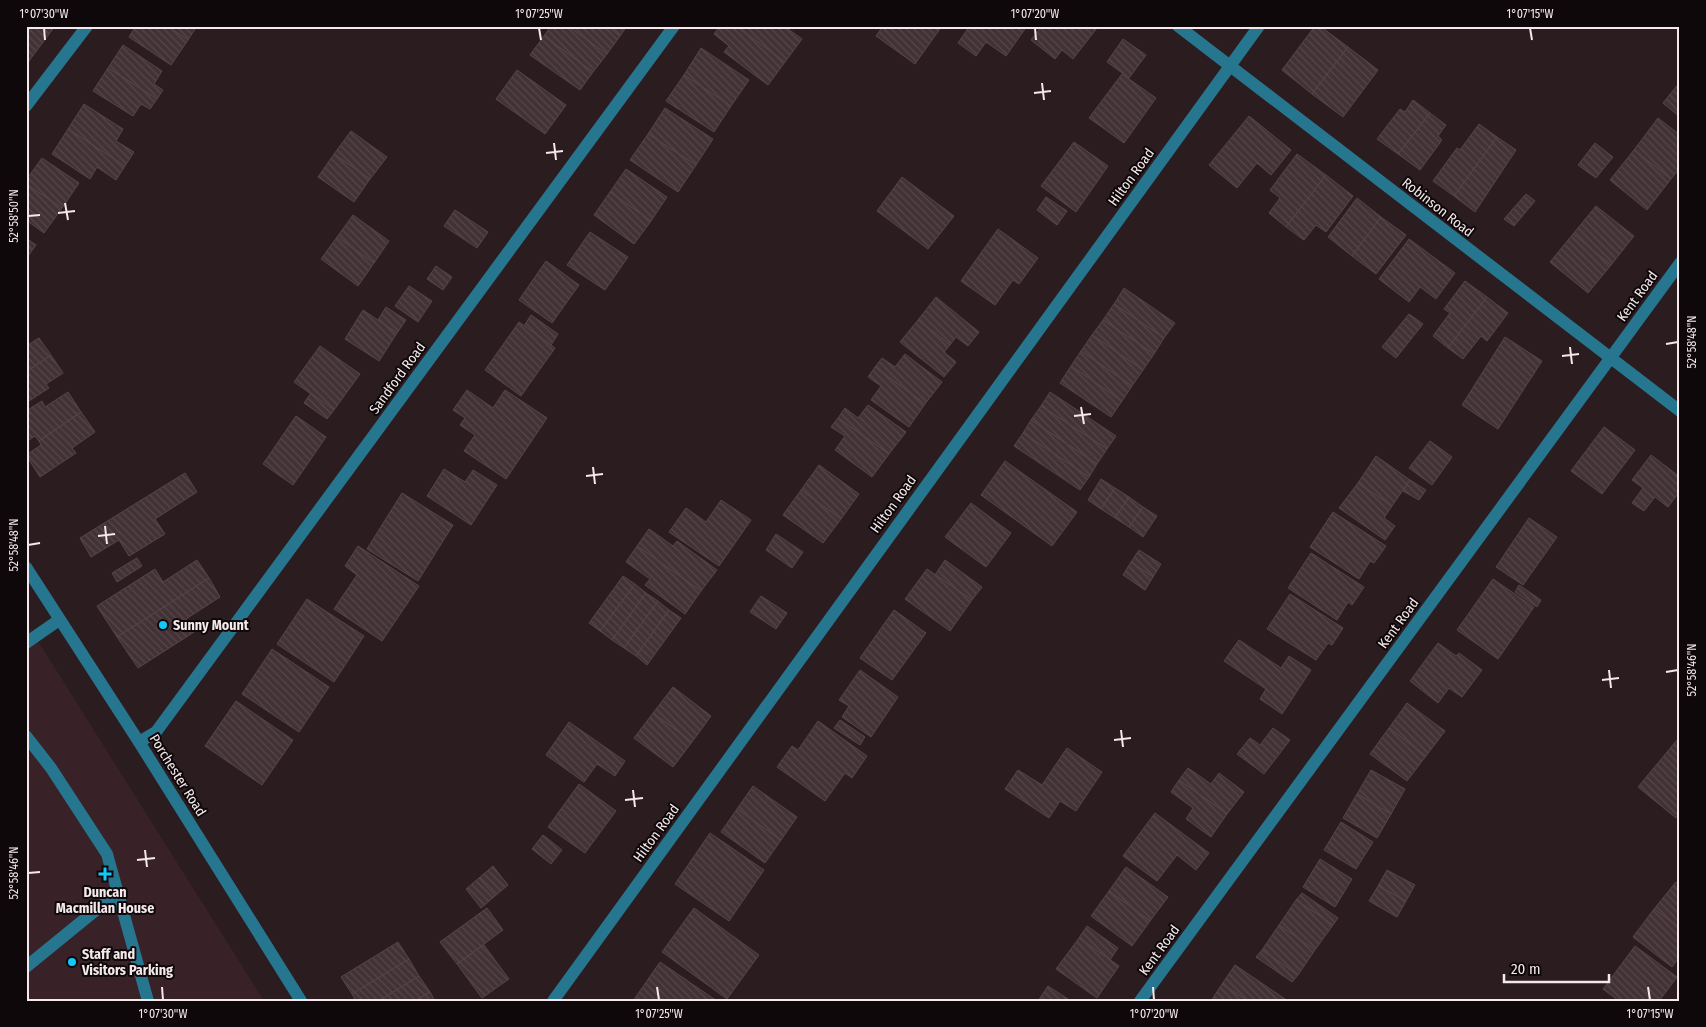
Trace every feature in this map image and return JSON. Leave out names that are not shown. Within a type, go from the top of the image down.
[{"type":"street","points":[[26,106],[87,26]]},
{"type":"street","name":"Sandford Road","points":[[139,742],[156,732],[674,26]]},
{"type":"street","name":"Robinson Road","points":[[1178,26],[1680,411]]},
{"type":"street","name":"Hilton Road","points":[[552,1001],[1259,26]]},
{"type":"street","name":"Kent Road","points":[[1140,1001],[1680,263]]},
{"type":"street","name":"Porchester Road","points":[[26,567],[139,742],[301,1001]]},
{"type":"street","points":[[26,643],[60,620]]},
{"type":"street","points":[[26,736],[51,768],[107,854],[148,1001]]},
{"type":"street","points":[[26,968],[118,892]]},
{"type":"shaded area","name":"Duncan Macmillan House","points":[[26,622],[105,748],[264,1001],[26,1001]]},
{"type":"building","points":[[26,26],[55,26],[26,65]]},
{"type":"building","points":[[136,26],[167,26],[188,40],[171,65],[129,37]]},
{"type":"building","points":[[167,26],[197,26],[188,40]]},
{"type":"building","points":[[551,26],[568,26],[607,54],[593,72],[544,36]]},
{"type":"building","points":[[568,26],[607,26],[620,36],[607,54]]},
{"type":"building","points":[[607,26],[627,26],[620,36]]},
{"type":"building","points":[[720,26],[736,26],[785,62],[768,85],[724,52],[729,46],[714,34]]},
{"type":"building","points":[[736,26],[784,26],[802,39],[785,62]]},
{"type":"building","points":[[883,26],[942,26],[915,64],[876,36]]},
{"type":"building","points":[[976,26],[1027,26],[1006,56],[986,42],[976,56],[958,43],[969,27],[973,30]]},
{"type":"building","points":[[1042,26],[1095,26],[1097,28],[1073,59],[1062,50],[1055,59],[1031,40]]},
{"type":"building","points":[[1315,26],[1320,26],[1348,47],[1312,94],[1282,70]]},
{"type":"building","points":[[544,36],[593,72],[580,90],[530,55]]},
{"type":"building","points":[[1123,39],[1146,55],[1129,78],[1107,62]]},
{"type":"building","points":[[123,45],[162,71],[154,84],[163,90],[157,99],[108,68]]},
{"type":"building","points":[[1348,47],[1378,70],[1343,117],[1312,94]]},
{"type":"building","points":[[701,48],[749,80],[731,106],[684,75]]},
{"type":"building","points":[[108,68],[157,99],[150,109],[141,104],[133,116],[93,91]]},
{"type":"building","points":[[517,70],[566,105],[545,134],[496,99]]},
{"type":"building","points":[[1122,74],[1156,98],[1124,143],[1089,118]]},
{"type":"building","points":[[684,75],[731,106],[714,132],[666,101]]},
{"type":"building","points":[[1680,82],[1680,117],[1663,103]]},
{"type":"building","points":[[1413,100],[1430,113],[1398,154],[1377,139],[1400,109],[1405,112]]},
{"type":"building","points":[[84,104],[123,129],[116,141],[134,152],[125,166],[68,129]]},
{"type":"building","points":[[665,108],[713,139],[696,165],[648,134]]},
{"type":"building","points":[[1430,113],[1446,125],[1438,136],[1442,140],[1420,170],[1398,154]]},
{"type":"building","points":[[1249,116],[1291,150],[1271,175],[1257,163],[1237,188],[1209,165]]},
{"type":"building","points":[[1658,118],[1680,135],[1680,168],[1671,179],[1634,150]]},
{"type":"building","points":[[1479,124],[1497,137],[1454,196],[1433,181],[1457,148],[1460,150]]},
{"type":"building","points":[[68,129],[125,166],[116,180],[97,167],[90,179],[52,154]]},
{"type":"building","points":[[351,131],[387,157],[370,179],[334,154]]},
{"type":"building","points":[[648,134],[696,165],[678,192],[630,160]]},
{"type":"building","points":[[1497,137],[1516,150],[1475,212],[1454,196]]},
{"type":"building","points":[[1074,142],[1108,166],[1076,212],[1041,186]]},
{"type":"building","points":[[1595,143],[1613,157],[1596,178],[1578,165]]},
{"type":"building","points":[[1634,150],[1671,179],[1647,210],[1610,180]]},
{"type":"building","points":[[334,154],[370,179],[354,202],[318,177]]},
{"type":"building","points":[[1297,154],[1326,175],[1286,227],[1269,213],[1280,198],[1270,190]]},
{"type":"building","points":[[42,158],[79,183],[62,208],[26,184],[26,180]]},
{"type":"building","points":[[626,169],[667,197],[651,221],[610,192]]},
{"type":"building","points":[[1326,175],[1353,196],[1326,232],[1316,225],[1304,240],[1286,227]]},
{"type":"building","points":[[902,177],[954,216],[928,249],[877,211]]},
{"type":"building","points":[[26,184],[62,208],[44,233],[26,220]]},
{"type":"building","points":[[610,192],[651,221],[634,244],[594,215]]},
{"type":"building","points":[[1526,194],[1535,201],[1514,226],[1504,219]]},
{"type":"building","points":[[1046,197],[1067,211],[1057,225],[1037,210]]},
{"type":"building","points":[[1357,198],[1381,217],[1352,256],[1328,237]]},
{"type":"building","points":[[1596,206],[1634,236],[1611,265],[1573,234]]},
{"type":"building","points":[[455,210],[488,232],[477,248],[444,226]]},
{"type":"building","points":[[353,215],[389,241],[374,263],[337,237]]},
{"type":"building","points":[[1381,217],[1406,235],[1376,274],[1352,256]]},
{"type":"building","points":[[998,229],[1038,258],[1019,284],[1013,280],[995,305],[961,281]]},
{"type":"building","points":[[590,232],[628,257],[605,290],[567,265]]},
{"type":"building","points":[[1573,234],[1611,265],[1588,293],[1550,262]]},
{"type":"building","points":[[337,237],[374,263],[358,286],[321,259]]},
{"type":"building","points":[[26,238],[36,245],[26,259]]},
{"type":"building","points":[[1409,239],[1455,273],[1436,299],[1420,287],[1409,302],[1379,279]]},
{"type":"building","points":[[546,261],[579,285],[552,323],[519,300]]},
{"type":"building","points":[[436,266],[452,277],[443,290],[427,279]]},
{"type":"building","points":[[1465,281],[1487,297],[1448,348],[1433,336],[1450,313],[1444,309]]},
{"type":"building","points":[[409,286],[432,301],[418,322],[395,306]]},
{"type":"building","points":[[1124,288],[1175,323],[1164,338],[1114,304]]},
{"type":"building","points":[[936,297],[979,332],[968,346],[956,337],[950,345],[918,320]]},
{"type":"building","points":[[1487,297],[1508,313],[1487,341],[1481,336],[1463,359],[1448,348]]},
{"type":"building","points":[[1114,304],[1164,338],[1154,354],[1103,320]]},
{"type":"building","points":[[386,307],[406,320],[397,333],[378,320]]},
{"type":"building","points":[[363,310],[397,333],[379,361],[345,339]]},
{"type":"building","points":[[1409,314],[1423,324],[1396,358],[1382,347]]},
{"type":"building","points":[[531,315],[558,334],[551,345],[524,326]]},
{"type":"building","points":[[918,320],[950,345],[944,352],[956,362],[944,377],[900,342]]},
{"type":"building","points":[[1103,320],[1154,354],[1143,370],[1092,335]]},
{"type":"building","points":[[519,322],[555,348],[521,396],[485,370]]},
{"type":"building","points":[[1092,335],[1143,370],[1132,386],[1081,351]]},
{"type":"building","points":[[1505,337],[1542,361],[1498,429],[1462,405]]},
{"type":"building","points":[[39,338],[51,355],[26,372],[26,346]]},
{"type":"building","points":[[320,346],[360,374],[334,410],[294,382]]},
{"type":"building","points":[[1081,351],[1132,386],[1122,401],[1071,366]]},
{"type":"building","points":[[905,354],[942,382],[925,404],[875,367],[882,358],[895,367]]},
{"type":"building","points":[[51,355],[63,373],[46,384],[49,388],[26,403],[26,372]]},
{"type":"building","points":[[1071,366],[1122,401],[1111,417],[1060,383]]},
{"type":"building","points":[[875,367],[925,404],[909,427],[871,400],[881,386],[868,377]]},
{"type":"building","points":[[467,390],[493,408],[505,390],[547,418],[506,479],[464,451],[475,435],[460,425],[465,418],[453,410]]},
{"type":"building","points":[[68,392],[81,412],[39,441],[35,436],[26,442],[26,411],[42,401],[45,407]]},
{"type":"building","points":[[1050,392],[1116,436],[1107,449],[1041,406]]},
{"type":"building","points":[[311,393],[334,410],[327,419],[304,403]]},
{"type":"building","points":[[868,405],[906,432],[889,454],[838,418],[845,408],[858,418]]},
{"type":"building","points":[[1041,406],[1107,449],[1097,464],[1031,420]]},
{"type":"building","points":[[81,412],[95,432],[72,448],[76,453],[40,477],[26,455],[41,445],[39,441]]},
{"type":"building","points":[[296,416],[326,437],[293,485],[263,464]]},
{"type":"building","points":[[838,418],[889,454],[872,477],[835,450],[845,436],[831,427]]},
{"type":"building","points":[[1031,420],[1097,464],[1089,477],[1023,433]]},
{"type":"building","points":[[1604,427],[1635,450],[1602,494],[1571,471]]},
{"type":"building","points":[[1023,433],[1089,477],[1080,490],[1014,446]]},
{"type":"building","points":[[1430,441],[1452,457],[1432,485],[1409,468]]},
{"type":"building","points":[[1651,455],[1680,477],[1680,491],[1668,507],[1655,497],[1644,511],[1632,503],[1643,488],[1632,480]]},
{"type":"building","points":[[1376,456],[1410,480],[1392,506],[1358,483]]},
{"type":"building","points":[[1005,461],[1077,512],[1052,546],[981,495]]},
{"type":"building","points":[[819,465],[859,494],[841,519],[801,490]]},
{"type":"building","points":[[444,469],[465,482],[473,470],[497,485],[471,525],[427,496]]},
{"type":"building","points":[[185,473],[197,492],[155,519],[165,534],[129,556],[119,540],[91,557],[80,538]]},
{"type":"building","points":[[1101,479],[1115,488],[1101,509],[1088,500]]},
{"type":"building","points":[[1410,480],[1426,490],[1419,500],[1403,491]]},
{"type":"building","points":[[1358,483],[1392,506],[1384,518],[1395,526],[1385,540],[1339,508]]},
{"type":"building","points":[[1115,488],[1129,497],[1115,518],[1101,509]]},
{"type":"building","points":[[801,490],[841,519],[823,543],[783,515]]},
{"type":"building","points":[[402,493],[453,525],[418,581],[367,549]]},
{"type":"building","points":[[1129,497],[1143,507],[1129,527],[1115,518]]},
{"type":"building","points":[[721,500],[751,520],[719,566],[669,532],[686,508],[706,522]]},
{"type":"building","points":[[971,503],[1011,533],[986,567],[945,537]]},
{"type":"building","points":[[1143,507],[1157,516],[1143,537],[1129,527]]},
{"type":"building","points":[[1333,512],[1386,546],[1374,563],[1370,561],[1359,579],[1310,547]]},
{"type":"building","points":[[1529,518],[1557,537],[1523,585],[1496,567]]},
{"type":"building","points":[[649,529],[673,546],[677,541],[717,570],[701,591],[637,546]]},
{"type":"building","points":[[776,534],[803,552],[792,568],[766,550]]},
{"type":"building","points":[[358,546],[419,586],[382,641],[334,609],[357,575],[345,566]]},
{"type":"building","points":[[637,546],[701,591],[685,614],[645,585],[650,579],[626,562]]},
{"type":"building","points":[[1139,550],[1161,564],[1153,577],[1131,562]]},
{"type":"building","points":[[1311,553],[1364,587],[1352,605],[1348,602],[1337,620],[1288,588]]},
{"type":"building","points":[[137,558],[142,566],[117,582],[112,573]]},
{"type":"building","points":[[197,560],[209,578],[117,637],[97,606],[155,569],[163,582]]},
{"type":"building","points":[[945,560],[982,587],[972,600],[935,575]]},
{"type":"building","points":[[1131,562],[1153,577],[1145,590],[1123,575]]},
{"type":"building","points":[[927,569],[972,600],[950,631],[905,599]]},
{"type":"building","points":[[623,576],[635,584],[600,631],[589,623]]},
{"type":"building","name":"Sunny Mount","points":[[209,578],[220,597],[186,619],[194,632],[138,668],[117,637]]},
{"type":"building","points":[[1493,579],[1534,607],[1498,659],[1457,630]]},
{"type":"building","points":[[635,584],[646,593],[612,640],[600,631]]},
{"type":"building","points":[[1519,585],[1541,600],[1537,607],[1515,592]]},
{"type":"building","points":[[646,593],[658,601],[624,648],[612,640]]},
{"type":"building","points":[[1290,594],[1343,628],[1332,645],[1328,643],[1316,660],[1267,629]]},
{"type":"building","points":[[761,596],[787,613],[776,629],[750,612]]},
{"type":"building","points":[[307,599],[364,636],[334,682],[277,644]]},
{"type":"building","points":[[658,601],[669,610],[636,656],[624,648]]},
{"type":"building","points":[[669,610],[681,618],[647,665],[636,656]]},
{"type":"building","points":[[894,610],[926,633],[892,680],[860,658]]},
{"type":"building","points":[[1239,640],[1281,668],[1289,656],[1311,670],[1282,714],[1260,699],[1266,689],[1224,661]]},
{"type":"building","points":[[1438,643],[1456,656],[1459,653],[1482,670],[1462,697],[1449,688],[1438,703],[1410,681]]},
{"type":"building","points":[[272,649],[329,687],[299,732],[242,694]]},
{"type":"building","points":[[860,670],[898,697],[871,737],[842,717],[849,706],[839,700]]},
{"type":"building","points":[[673,687],[711,716],[692,742],[653,713]]},
{"type":"building","points":[[236,701],[293,740],[262,785],[205,746]]},
{"type":"building","points":[[1407,703],[1445,731],[1426,756],[1389,728]]},
{"type":"building","points":[[653,713],[692,742],[673,767],[634,738]]},
{"type":"building","points":[[840,720],[865,737],[860,745],[834,728]]},
{"type":"building","points":[[818,721],[867,756],[852,778],[845,773],[825,801],[777,767],[792,746],[798,750]]},
{"type":"building","points":[[569,722],[625,761],[615,776],[597,764],[584,782],[546,755]]},
{"type":"building","points":[[1273,728],[1290,740],[1264,774],[1237,754],[1250,738],[1260,745]]},
{"type":"building","points":[[1389,728],[1426,756],[1407,781],[1370,754]]},
{"type":"building","points":[[1677,740],[1680,742],[1680,813],[1676,818],[1638,787]]},
{"type":"building","points":[[1067,748],[1102,772],[1076,811],[1060,801],[1049,818],[1005,789],[1018,770],[1042,785]]},
{"type":"building","points":[[1188,768],[1211,784],[1219,773],[1244,792],[1227,814],[1179,780]]},
{"type":"building","points":[[1371,770],[1405,789],[1391,814],[1357,794]]},
{"type":"building","points":[[1179,780],[1227,814],[1211,837],[1186,819],[1193,808],[1171,792]]},
{"type":"building","points":[[579,784],[616,811],[585,853],[548,827]]},
{"type":"building","points":[[753,786],[797,817],[781,840],[737,809]]},
{"type":"building","points":[[1357,794],[1391,814],[1377,838],[1343,818]]},
{"type":"building","points":[[737,809],[781,840],[765,863],[721,832]]},
{"type":"building","points":[[1155,813],[1209,853],[1196,870],[1177,855],[1157,881],[1123,856]]},
{"type":"building","points":[[1341,822],[1373,842],[1356,869],[1324,850]]},
{"type":"building","points":[[710,833],[764,870],[729,921],[675,884]]},
{"type":"building","points":[[543,835],[562,850],[551,864],[532,849]]},
{"type":"building","points":[[1320,859],[1352,879],[1335,907],[1303,887]]},
{"type":"building","points":[[493,866],[508,885],[495,896],[479,878]]},
{"type":"building","points":[[1126,867],[1168,897],[1150,921],[1109,891]]},
{"type":"building","points":[[1387,870],[1415,885],[1406,901],[1378,886]]},
{"type":"building","points":[[479,878],[495,896],[481,908],[466,889]]},
{"type":"building","points":[[1676,882],[1680,885],[1680,928],[1654,909]]},
{"type":"building","points":[[1378,886],[1406,901],[1397,917],[1369,901]]},
{"type":"building","points":[[1109,891],[1150,921],[1132,946],[1091,916]]},
{"type":"building","points":[[1302,893],[1338,918],[1333,925],[1296,900]]},
{"type":"building","points":[[1296,900],[1333,925],[1315,950],[1279,925]]},
{"type":"building","points":[[487,908],[503,930],[457,964],[440,942]]},
{"type":"building","points":[[694,908],[759,955],[727,999],[662,952]]},
{"type":"building","points":[[1654,909],[1680,928],[1680,956],[1672,967],[1633,937]]},
{"type":"building","points":[[1279,925],[1315,950],[1298,975],[1262,950]]},
{"type":"building","points":[[1087,926],[1118,948],[1110,960],[1079,938]]},
{"type":"building","points":[[1079,938],[1119,966],[1097,998],[1056,969]]},
{"type":"building","points":[[398,942],[409,959],[352,994],[341,977]]},
{"type":"building","points":[[484,945],[509,979],[482,998],[457,964]]},
{"type":"building","points":[[1635,946],[1677,977],[1659,1001],[1619,1001],[1603,989]]},
{"type":"building","points":[[1262,950],[1298,975],[1292,982],[1256,957]]},
{"type":"building","points":[[409,959],[419,976],[379,1001],[356,1001],[352,994]]},
{"type":"building","points":[[660,962],[717,1001],[633,1001]]},
{"type":"building","points":[[1235,965],[1288,1001],[1248,1001],[1222,984]]},
{"type":"building","points":[[419,976],[430,992],[415,1001],[379,1001]]},
{"type":"building","points":[[1222,984],[1248,1001],[1211,1001]]},
{"type":"building","points":[[1048,986],[1071,1001],[1038,1001]]},
{"type":"building","points":[[430,992],[435,1001],[415,1001]]},
{"type":"place","name":"Sunny Mount","points":[[163,625]]},
{"type":"place","name":"Duncan Macmillan House","points":[[105,874]]},
{"type":"place","name":"Staff and Visitors Parking","points":[[72,962]]}]
